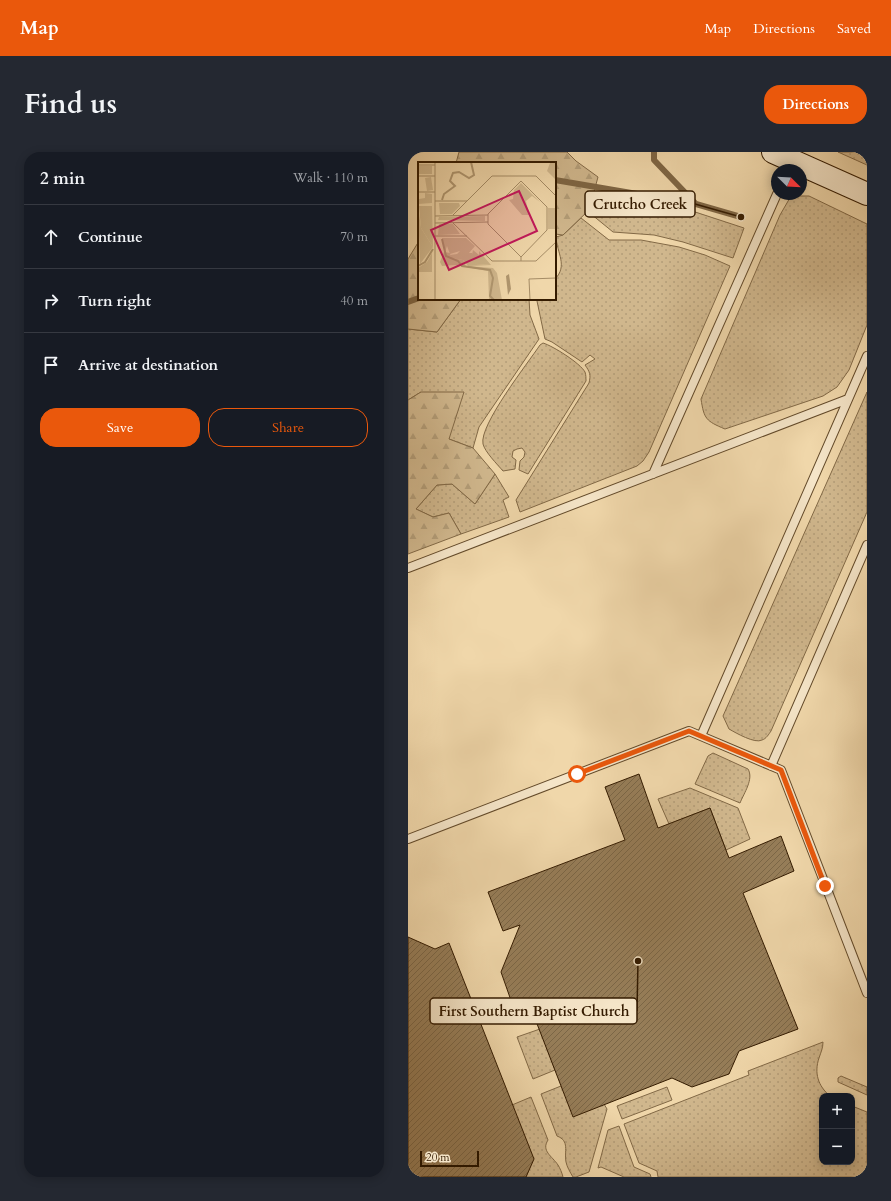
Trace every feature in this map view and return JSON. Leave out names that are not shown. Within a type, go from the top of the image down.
[{"type":"main road","points":[[784,161],[867,194]]},
{"type":"lane","points":[[653,474],[774,200]]},
{"type":"lane","points":[[701,736],[867,356]]},
{"type":"lane","points":[[408,568],[848,399]]},
{"type":"lane","points":[[771,766],[867,545]]},
{"type":"lane","points":[[408,839],[689,731],[781,770],[867,993]]},
{"type":"green space","points":[[459,152],[567,152],[576,161],[598,177],[589,210],[563,235],[556,234],[556,162],[456,162]]},
{"type":"green space","points":[[838,152],[867,152],[867,165]]},
{"type":"green space","points":[[594,192],[656,206],[683,208],[744,228],[733,258],[683,242],[654,235],[613,232],[591,214],[589,210]]},
{"type":"green space","points":[[807,196],[809,196],[867,224],[867,325],[849,370],[837,387],[823,396],[725,429],[714,424],[707,418],[703,411],[701,399],[780,215],[789,200],[807,200]]},
{"type":"green space","points":[[581,218],[609,240],[641,240],[679,247],[705,255],[730,266],[649,452],[643,461],[637,466],[520,512],[516,500],[589,383],[590,374],[585,365],[595,359],[590,355],[582,362],[545,339],[537,301],[556,300],[556,278],[561,269],[561,259],[556,237],[563,235]]},
{"type":"green space","points":[[418,243],[418,300],[460,300],[437,332],[408,329],[408,259]]},
{"type":"green space","points":[[460,300],[529,300],[530,315],[539,339],[479,427],[473,448],[449,439],[421,392],[408,400],[408,329],[437,332]]},
{"type":"green space","points":[[543,343],[559,351],[578,364],[585,372],[586,381],[528,474],[519,470],[520,461],[524,457],[525,452],[522,448],[513,451],[512,457],[516,460],[515,469],[503,471],[486,451],[483,444],[484,435],[496,409],[540,345]]},
{"type":"green space","points":[[421,392],[464,392],[449,439],[473,448],[495,474],[475,504],[452,484],[437,485],[416,509],[433,517],[449,513],[461,534],[408,554],[408,400]]},
{"type":"green space","points":[[867,392],[867,512],[771,731],[763,739],[755,741],[729,729],[723,716]]},
{"type":"green space","points":[[495,474],[509,497],[503,500],[509,517],[461,534],[449,513],[433,517],[416,509],[437,485],[452,484],[475,504]]},
{"type":"green space","points":[[713,753],[748,769],[750,773],[749,782],[740,803],[695,784],[708,756]]},
{"type":"green space","points":[[690,788],[738,808],[750,839],[726,850],[710,808],[669,824],[658,799]]},
{"type":"green space","points":[[540,1029],[555,1070],[533,1079],[517,1037]]},
{"type":"green space","points":[[823,1042],[817,1074],[820,1084],[827,1093],[819,1093],[819,1165],[855,1165],[855,1107],[867,1112],[867,1177],[658,1177],[657,1171],[639,1163],[624,1124],[749,1075],[748,1071]]},
{"type":"green space","points":[[841,1076],[867,1087],[867,1095],[838,1082],[838,1078]]},
{"type":"green space","points":[[561,1086],[604,1104],[607,1109],[589,1172],[576,1177],[573,1177],[568,1168],[564,1141],[557,1136],[541,1094]]},
{"type":"green space","points":[[667,1087],[672,1100],[622,1119],[617,1106]]},
{"type":"green space","points":[[531,1097],[548,1140],[546,1147],[548,1153],[558,1165],[563,1177],[526,1177],[533,1159],[512,1105]]},
{"type":"green space","points":[[619,1126],[634,1167],[650,1174],[651,1177],[624,1177],[601,1167],[598,1168],[608,1130]]},
{"type":"building","points":[[639,774],[658,828],[710,808],[729,858],[781,836],[794,871],[743,893],[798,1029],[739,1051],[729,1074],[692,1087],[672,1078],[573,1117],[534,1016],[514,1009],[501,972],[520,925],[503,931],[488,892],[625,840],[605,787]]},
{"type":"building","points":[[408,937],[435,949],[449,943],[534,1159],[526,1177],[408,1177]]},
{"type":"waterway","points":[[654,152],[654,160],[696,204]]},
{"type":"waterway","points":[[556,180],[696,204],[741,217]]},
{"type":"waterway","points":[[408,302],[418,298]]},
{"type":"place","name":"Crutcho Creek","points":[[741,217]]},
{"type":"place","name":"First Southern Baptist Church","points":[[638,961]]},
{"type":"route","points":[[577,774],[689,731],[781,770],[825,886]]}]
